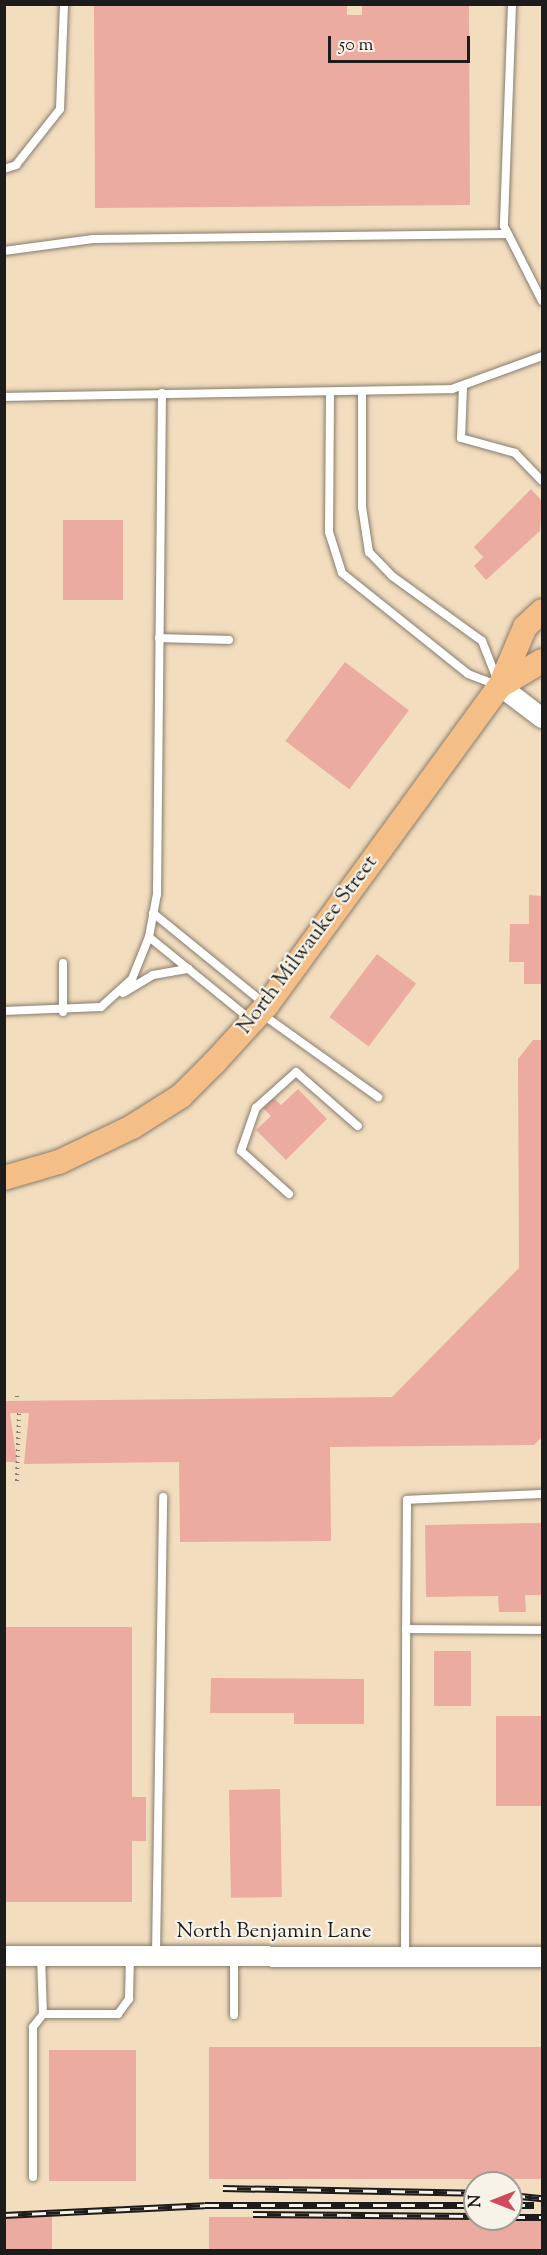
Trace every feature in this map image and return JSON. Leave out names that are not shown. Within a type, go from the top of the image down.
[{"type":"main road","name":"North Milwaukee Street","points":[[4,1178],[59,1162],[132,1127],[181,1095],[260,1013],[500,686],[525,627],[543,611]]},
{"type":"main road","name":"North Milwaukee Street","points":[[500,686],[543,661]]},
{"type":"street","points":[[500,686],[543,718]]},
{"type":"street","name":"North Benjamin Lane","points":[[4,1956],[543,1957]]},
{"type":"lane","points":[[4,169],[16,165],[60,109],[64,4]]},
{"type":"lane","points":[[512,4],[507,234],[541,298]]},
{"type":"lane","points":[[4,250],[93,239],[507,234]]},
{"type":"lane","points":[[4,397],[162,393],[330,393],[463,387],[543,356]]},
{"type":"lane","points":[[463,387],[461,438],[515,453],[543,481]]},
{"type":"lane","points":[[362,392],[362,507],[369,552],[392,576],[482,642],[500,686]]},
{"type":"lane","points":[[119,996],[149,937],[153,913],[162,393]]},
{"type":"lane","points":[[330,393],[329,532],[342,573],[468,674],[500,686]]},
{"type":"lane","points":[[159,638],[228,640]]},
{"type":"lane","points":[[153,913],[260,1013]]},
{"type":"lane","points":[[149,937],[188,969],[260,1013],[378,1097]]},
{"type":"lane","points":[[63,963],[63,1012]]},
{"type":"lane","points":[[4,1011],[63,1012],[100,1007],[153,975],[188,969]]},
{"type":"lane","points":[[289,1194],[241,1150],[256,1108],[296,1072],[358,1126]]},
{"type":"lane","points":[[405,1957],[407,1500],[543,1494]]},
{"type":"lane","points":[[156,1956],[163,1497]]},
{"type":"lane","points":[[406,1629],[543,1630]]},
{"type":"lane","points":[[33,2177],[33,2027],[43,2014],[41,1956]]},
{"type":"lane","points":[[43,2014],[118,2014],[129,1999],[130,1956]]},
{"type":"lane","points":[[234,1956],[234,2015]]},
{"type":"path","points":[[16,1481],[19,1413]]},
{"type":"building","points":[[94,4],[347,4],[347,15],[362,15],[362,4],[469,4],[470,205],[95,208]]},
{"type":"building","points":[[531,489],[542,501],[540,531],[486,580],[474,566],[483,557],[474,547]]},
{"type":"building","points":[[63,520],[123,520],[123,600],[63,600]]},
{"type":"building","points":[[345,662],[409,710],[349,789],[285,741]]},
{"type":"building","points":[[529,895],[542,896],[542,984],[524,984],[524,962],[509,962],[510,924],[529,924]]},
{"type":"building","points":[[377,954],[416,983],[369,1047],[329,1017]]},
{"type":"building","points":[[533,1040],[542,1040],[542,1437],[534,1445],[330,1447],[331,1541],[180,1542],[179,1462],[24,1464],[29,1413],[10,1413],[17,1462],[4,1462],[4,1401],[392,1397],[519,1268],[518,1059]]},
{"type":"building","points":[[298,1089],[327,1119],[286,1160],[256,1130],[271,1116],[262,1107],[272,1096],[281,1105]]},
{"type":"building","points":[[542,1523],[542,1595],[525,1595],[526,1612],[499,1612],[498,1596],[426,1597],[425,1525]]},
{"type":"building","points":[[4,1627],[132,1627],[132,1797],[146,1797],[146,1841],[132,1841],[132,1902],[4,1902]]},
{"type":"building","points":[[434,1651],[471,1651],[471,1706],[434,1706]]},
{"type":"building","points":[[211,1678],[364,1679],[364,1724],[294,1724],[294,1713],[210,1713]]},
{"type":"building","points":[[496,1716],[542,1716],[542,1806],[496,1806]]},
{"type":"building","points":[[280,1789],[282,1897],[231,1898],[229,1790]]},
{"type":"building","points":[[209,2047],[542,2047],[542,2179],[523,2179],[523,2171],[463,2171],[463,2179],[209,2179]]},
{"type":"building","points":[[49,2050],[136,2050],[136,2181],[49,2181]]},
{"type":"building","points":[[4,2216],[52,2216],[52,2250],[4,2250]]},
{"type":"building","points":[[209,2217],[463,2217],[463,2231],[523,2231],[523,2217],[542,2217],[542,2250],[209,2250]]},
{"type":"railway","points":[[223,2188],[463,2193]]},
{"type":"railway","points":[[523,2196],[542,2198]]},
{"type":"railway","points":[[4,2215],[205,2205],[463,2205]]},
{"type":"railway","points":[[523,2205],[534,2205]]},
{"type":"railway","points":[[253,2214],[463,2216]]},
{"type":"railway","points":[[523,2217],[542,2217]]}]
